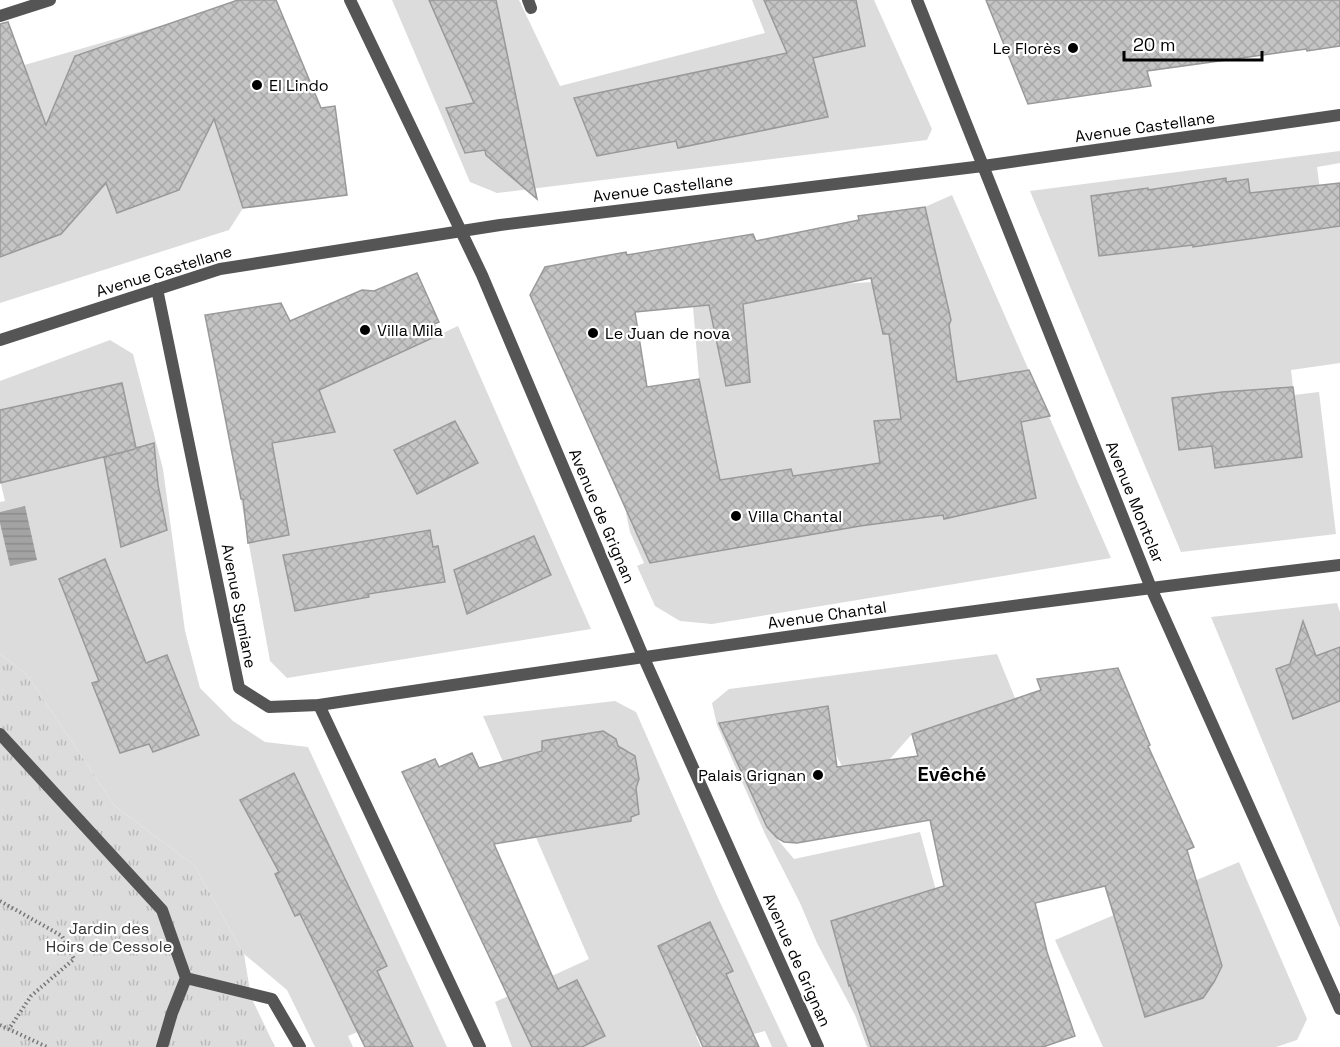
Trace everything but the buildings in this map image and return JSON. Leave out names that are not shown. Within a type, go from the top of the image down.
[{"type":"street","points":[[0,16],[50,0]]},
{"type":"street","name":"Avenue de Grignan","points":[[350,0],[482,275],[643,656],[818,1047]]},
{"type":"street","name":"Avenue Montclar","points":[[917,0],[1151,588],[1340,1009]]},
{"type":"street","name":"Avenue Castellane","points":[[0,340],[220,269],[461,230],[983,166],[1340,115]]},
{"type":"street","name":"Avenue Symiane","points":[[157,289],[239,688],[269,707],[319,705]]},
{"type":"street","name":"Avenue Chantal","points":[[319,705],[643,656],[1151,588],[1340,566]]},
{"type":"street","points":[[319,705],[480,1047]]},
{"type":"street","points":[[0,734],[162,910],[186,978],[172,1012],[162,1047]]},
{"type":"street","points":[[186,978],[272,999],[300,1047]]},
{"type":"path","points":[[0,901],[62,936],[74,959],[31,996],[9,1029]]},
{"type":"path","points":[[0,1024],[47,1047]]},
{"type":"green space","points":[[392,0],[519,0],[560,86],[765,33],[752,0],[874,0],[932,129],[927,140],[497,193],[470,182]]},
{"type":"green space","points":[[181,20],[243,208],[229,230],[0,303],[0,72]]},
{"type":"green space","points":[[1340,151],[1340,163],[1317,167],[1325,227],[1340,226],[1340,363],[1291,370],[1293,387],[1285,388],[1285,393],[1223,405],[1221,392],[1172,398],[1179,450],[1212,446],[1215,468],[1294,395],[1319,392],[1336,534],[1181,552],[1030,191]],"holes":[[[1226,178],[1226,182],[1248,179],[1256,238],[1193,247]],[[1147,188],[1158,249],[1100,256],[1091,196]]]},
{"type":"green space","points":[[952,195],[1111,558],[712,624],[680,621],[655,606],[637,566],[644,563],[630,532],[626,513],[652,504],[672,473],[717,466],[699,379],[693,307],[841,284],[872,282],[925,207]]},
{"type":"green space","points":[[458,326],[591,629],[287,678],[270,661],[232,450],[335,431],[319,390]]},
{"type":"green space","points":[[110,340],[133,354],[163,469],[185,631],[200,688],[233,721],[265,742],[308,747],[447,1047],[413,1047],[398,1015],[348,1036],[353,1047],[315,1047],[287,990],[244,954],[194,865],[115,806],[27,675],[0,654],[0,502],[5,501],[0,480],[0,381]],"holes":[[[154,444],[114,511],[104,456]],[[153,513],[123,546],[117,531]],[[105,559],[130,622],[84,641],[59,579]],[[166,656],[198,735],[153,752],[149,744],[120,753],[93,683]],[[294,773],[313,815],[240,800]],[[330,848],[351,890],[295,916],[275,874]]]},
{"type":"green space","points":[[1337,603],[1340,612],[1340,662],[1335,649],[1316,656],[1312,645],[1293,651],[1294,662],[1276,669],[1294,719],[1340,701],[1340,928],[1211,617]]},
{"type":"green space","name":"Jardin des Hoirs de Cessole","points":[[0,654],[27,675],[115,806],[194,865],[244,954],[251,997],[275,1047],[0,1047]]},
{"type":"green space","points":[[997,654],[1015,698],[912,734],[889,760],[842,766],[835,753],[828,706],[724,723],[722,729],[767,827],[794,859],[920,832],[960,978],[865,1028],[871,1047],[867,1047],[855,1015],[817,943],[800,903],[765,834],[717,725],[712,703],[729,689]],"holes":[[[831,921],[912,967],[849,985]]]},
{"type":"green space","points":[[615,701],[636,712],[718,898],[788,1047],[772,1047],[765,1031],[754,1034],[744,1014],[696,1036],[701,1047],[512,1047],[495,1002],[589,959],[483,716]],"holes":[[[602,731],[616,739],[620,753],[629,752],[635,756],[639,779],[636,788],[639,814],[631,817],[631,821],[557,833],[542,741]],[[710,922],[733,971],[680,996],[658,946]]]},
{"type":"green space","points":[[1239,862],[1307,1019],[1297,1040],[1276,1047],[1103,1047],[1055,940]],"holes":[[[1203,902],[1221,964],[1211,969],[1216,979],[1210,987],[1145,1017],[1120,937],[1172,918],[1183,908]]]},
{"type":"shaded area","points":[[25,506],[37,560],[10,566],[0,523],[0,512]]},
{"type":"place","name":"Le Florès","points":[[1073,48]]},
{"type":"place","name":"El Lindo","points":[[257,85]]},
{"type":"place","name":"Villa Mila","points":[[365,330]]},
{"type":"place","name":"Le Juan de nova","points":[[593,333]]},
{"type":"place","name":"Villa Chantal","points":[[736,516]]},
{"type":"place","name":"Palais Grignan","points":[[818,775]]},
{"type":"district","name":"Evêché","points":[[952,774]]}]
